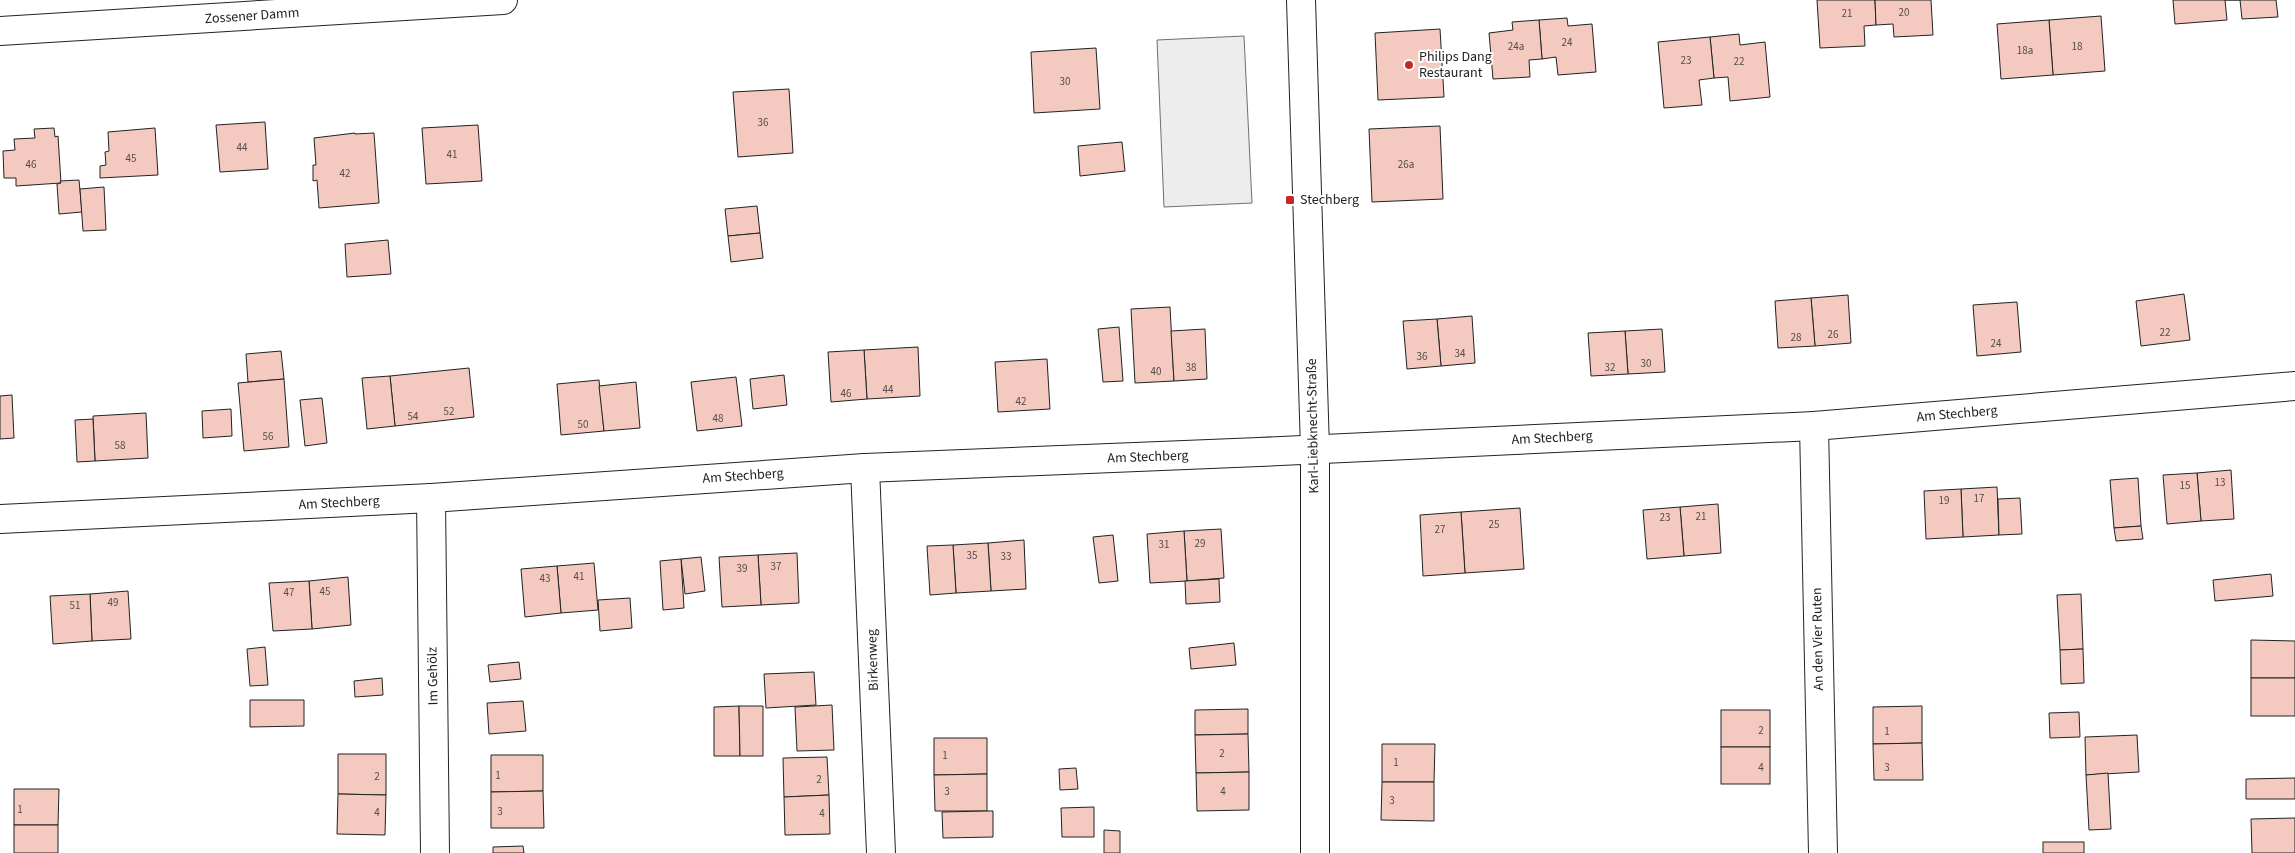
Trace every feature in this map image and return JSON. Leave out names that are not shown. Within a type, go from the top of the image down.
[{"type":"street","name":"Zossener Damm","points":[[0,31],[503,0]]},
{"type":"street","name":"Karl-Liebknecht-Straße","points":[[1301,0],[1315,449],[1315,853]]},
{"type":"street","name":"Am Stechberg","points":[[0,519],[431,498],[865,468],[1814,426],[2295,386]]},
{"type":"street","name":"An den Vier Ruten","points":[[1814,426],[1823,853]]},
{"type":"street","name":"Birkenweg","points":[[865,468],[881,853]]},
{"type":"street","name":"Im Gehölz","points":[[431,498],[435,853]]},
{"type":"shaded area","points":[[1244,36],[1252,203],[1164,207],[1157,40]]},
{"type":"building","points":[[1817,0],[1875,0],[1876,25],[1864,26],[1865,46],[1820,48]]},
{"type":"building","points":[[1875,0],[1931,0],[1933,35],[1894,37],[1893,24],[1876,25]]},
{"type":"building","points":[[2173,0],[2225,0],[2227,20],[2175,24]]},
{"type":"building","points":[[2240,0],[2276,0],[2278,17],[2242,19]]},
{"type":"building","points":[[2101,16],[2105,71],[2053,75],[2049,20]]},
{"type":"building","points":[[1567,18],[1568,26],[1592,24],[1596,72],[1558,75],[1556,57],[1542,59],[1539,20]]},
{"type":"building","points":[[1539,20],[1542,59],[1529,60],[1530,77],[1493,79],[1489,33],[1513,30],[1512,22]]},
{"type":"building","points":[[2049,20],[2053,75],[2001,79],[1997,24]]},
{"type":"building","name":"Philips Dang Restaurant","points":[[1440,29],[1444,97],[1378,100],[1375,33]]},
{"type":"building","points":[[1739,34],[1740,45],[1765,42],[1770,97],[1730,101],[1728,77],[1714,78],[1710,37]]},
{"type":"building","points":[[1710,37],[1714,78],[1699,80],[1702,105],[1664,108],[1658,42]]},
{"type":"building","points":[[1096,48],[1100,109],[1034,113],[1031,52]]},
{"type":"building","points":[[789,89],[793,153],[738,157],[733,92]]},
{"type":"building","points":[[265,122],[268,169],[220,172],[216,125]]},
{"type":"building","points":[[478,125],[482,181],[426,184],[422,128]]},
{"type":"building","points":[[1440,126],[1443,199],[1372,202],[1369,129]]},
{"type":"building","points":[[54,128],[55,137],[58,136],[61,183],[16,186],[16,178],[4,178],[3,151],[15,150],[14,139],[35,138],[34,129]]},
{"type":"building","points":[[155,128],[158,175],[100,178],[100,166],[106,165],[105,152],[109,151],[108,132]]},
{"type":"building","points":[[355,133],[374,133],[379,203],[319,208],[317,180],[313,181],[313,165],[316,165],[314,138]]},
{"type":"building","points":[[1122,142],[1125,171],[1080,176],[1078,146]]},
{"type":"building","points":[[79,180],[82,212],[59,214],[57,184],[61,183],[60,181]]},
{"type":"building","points":[[104,187],[106,230],[83,231],[80,189]]},
{"type":"building","points":[[757,206],[760,233],[728,236],[725,209]]},
{"type":"building","points":[[760,233],[763,258],[731,262],[728,236]]},
{"type":"building","points":[[388,240],[391,274],[347,277],[345,244]]},
{"type":"building","points":[[2184,294],[2190,340],[2141,346],[2136,301]]},
{"type":"building","points":[[1848,295],[1851,343],[1815,346],[1811,298]]},
{"type":"building","points":[[1811,298],[1815,346],[1778,348],[1775,301]]},
{"type":"building","points":[[2017,302],[2021,352],[1977,356],[1973,305]]},
{"type":"building","points":[[1170,307],[1174,381],[1135,383],[1131,309]]},
{"type":"building","points":[[1472,316],[1475,363],[1441,366],[1437,319]]},
{"type":"building","points":[[1437,319],[1441,366],[1407,369],[1403,321]]},
{"type":"building","points":[[1119,327],[1123,381],[1103,382],[1098,329]]},
{"type":"building","points":[[1205,329],[1207,379],[1174,381],[1171,331]]},
{"type":"building","points":[[1662,329],[1665,372],[1628,374],[1625,331]]},
{"type":"building","points":[[1625,331],[1628,374],[1591,376],[1588,333]]},
{"type":"building","points":[[918,347],[920,396],[867,399],[864,350]]},
{"type":"building","points":[[864,350],[867,399],[831,402],[828,352]]},
{"type":"building","points":[[281,351],[284,379],[248,382],[246,354]]},
{"type":"building","points":[[1047,359],[1050,409],[998,412],[995,362]]},
{"type":"building","points":[[469,368],[474,417],[395,426],[390,376]]},
{"type":"building","points":[[784,375],[787,405],[753,409],[750,379]]},
{"type":"building","points":[[390,376],[395,426],[367,429],[362,378]]},
{"type":"building","points":[[736,377],[742,426],[697,431],[691,382]]},
{"type":"building","points":[[284,379],[289,447],[244,451],[238,383]]},
{"type":"building","points":[[599,380],[604,431],[561,435],[557,384]]},
{"type":"building","points":[[636,382],[640,428],[604,431],[599,386]]},
{"type":"building","points":[[12,395],[14,438],[0,439],[0,396]]},
{"type":"building","points":[[322,398],[327,443],[305,446],[300,400]]},
{"type":"building","points":[[231,409],[232,436],[203,438],[202,411]]},
{"type":"building","points":[[146,413],[148,458],[95,461],[93,416]]},
{"type":"building","points":[[93,419],[95,461],[77,462],[75,420]]},
{"type":"building","points":[[2231,470],[2234,519],[2201,521],[2197,473]]},
{"type":"building","points":[[2197,473],[2201,521],[2167,524],[2163,475]]},
{"type":"building","points":[[2138,478],[2141,526],[2114,528],[2110,480]]},
{"type":"building","points":[[1997,487],[1999,535],[1963,537],[1961,489]]},
{"type":"building","points":[[1961,489],[1963,537],[1926,539],[1924,491]]},
{"type":"building","points":[[2020,498],[2022,534],[1999,535],[1998,499]]},
{"type":"building","points":[[1718,504],[1721,553],[1684,556],[1680,507]]},
{"type":"building","points":[[1680,507],[1684,556],[1647,559],[1643,510]]},
{"type":"building","points":[[1520,508],[1524,569],[1465,573],[1461,512]]},
{"type":"building","points":[[1461,512],[1465,573],[1423,576],[1420,515]]},
{"type":"building","points":[[2141,526],[2143,539],[2116,541],[2114,528]]},
{"type":"building","points":[[1221,529],[1224,578],[1187,581],[1184,531]]},
{"type":"building","points":[[1184,531],[1187,581],[1150,583],[1147,534]]},
{"type":"building","points":[[1113,535],[1118,581],[1099,583],[1093,537]]},
{"type":"building","points":[[1024,540],[1026,589],[991,591],[988,543]]},
{"type":"building","points":[[988,543],[991,591],[956,593],[953,545]]},
{"type":"building","points":[[953,545],[956,593],[930,595],[927,546]]},
{"type":"building","points":[[797,553],[799,603],[761,605],[758,555]]},
{"type":"building","points":[[758,555],[761,605],[722,607],[719,557]]},
{"type":"building","points":[[701,557],[705,591],[685,594],[681,559]]},
{"type":"building","points":[[681,559],[684,608],[663,610],[660,561]]},
{"type":"building","points":[[594,563],[598,610],[561,613],[557,566]]},
{"type":"building","points":[[557,566],[561,613],[525,617],[521,569]]},
{"type":"building","points":[[2271,574],[2273,596],[2215,601],[2213,580]]},
{"type":"building","points":[[348,577],[351,625],[312,629],[309,581]]},
{"type":"building","points":[[1219,579],[1220,602],[1186,604],[1185,581]]},
{"type":"building","points":[[309,581],[312,629],[273,631],[269,583]]},
{"type":"building","points":[[128,591],[131,639],[92,641],[90,594]]},
{"type":"building","points":[[90,594],[92,641],[53,644],[50,596]]},
{"type":"building","points":[[2081,594],[2083,649],[2060,650],[2057,595]]},
{"type":"building","points":[[630,598],[632,628],[600,631],[598,600]]},
{"type":"building","points":[[2251,640],[2295,641],[2295,678],[2251,678]]},
{"type":"building","points":[[1234,643],[1236,665],[1191,669],[1189,648]]},
{"type":"building","points":[[265,647],[268,685],[250,686],[247,649]]},
{"type":"building","points":[[2083,649],[2084,683],[2061,684],[2060,650]]},
{"type":"building","points":[[519,662],[521,679],[490,682],[488,665]]},
{"type":"building","points":[[814,672],[816,705],[766,708],[764,674]]},
{"type":"building","points":[[382,678],[383,695],[355,697],[354,681]]},
{"type":"building","points":[[2251,678],[2295,678],[2295,716],[2251,716]]},
{"type":"building","points":[[250,700],[304,700],[304,726],[250,727]]},
{"type":"building","points":[[523,701],[526,731],[489,734],[487,703]]},
{"type":"building","points":[[832,705],[834,750],[797,751],[795,707]]},
{"type":"building","points":[[739,706],[740,756],[714,756],[714,707]]},
{"type":"building","points":[[739,706],[763,706],[763,756],[740,756]]},
{"type":"building","points":[[1922,706],[1922,743],[1873,744],[1873,707]]},
{"type":"building","points":[[1248,709],[1248,734],[1195,735],[1195,710]]},
{"type":"building","points":[[1721,710],[1770,710],[1770,747],[1721,747]]},
{"type":"building","points":[[2079,712],[2080,737],[2050,738],[2049,713]]},
{"type":"building","points":[[1248,734],[1249,772],[1196,773],[1195,735]]},
{"type":"building","points":[[2137,735],[2139,772],[2086,775],[2085,737]]},
{"type":"building","points":[[934,738],[987,738],[987,774],[934,775]]},
{"type":"building","points":[[1922,743],[1923,780],[1874,780],[1873,744]]},
{"type":"building","points":[[1382,744],[1435,744],[1434,782],[1382,782]]},
{"type":"building","points":[[1721,747],[1770,747],[1770,784],[1721,784]]},
{"type":"building","points":[[338,754],[386,754],[386,795],[338,794]]},
{"type":"building","points":[[491,755],[543,755],[543,791],[491,792]]},
{"type":"building","points":[[827,757],[829,795],[784,797],[783,758]]},
{"type":"building","points":[[1076,768],[1078,789],[1060,790],[1059,769]]},
{"type":"building","points":[[1249,772],[1249,810],[1197,811],[1196,773]]},
{"type":"building","points":[[2108,773],[2111,829],[2089,830],[2086,775]]},
{"type":"building","points":[[987,774],[987,811],[935,811],[934,775]]},
{"type":"building","points":[[2295,778],[2295,799],[2246,799],[2246,779]]},
{"type":"building","points":[[1382,782],[1434,782],[1434,821],[1381,820]]},
{"type":"building","points":[[14,789],[59,789],[58,825],[14,825]]},
{"type":"building","points":[[543,791],[544,828],[491,828],[491,792]]},
{"type":"building","points":[[338,794],[386,795],[385,835],[337,834]]},
{"type":"building","points":[[829,795],[830,834],[785,835],[784,797]]},
{"type":"building","points":[[1094,807],[1094,837],[1062,837],[1061,808]]},
{"type":"building","points":[[993,811],[993,837],[943,838],[942,812]]},
{"type":"building","points":[[2295,818],[2295,853],[2252,853],[2251,819]]},
{"type":"building","points":[[14,825],[58,825],[58,853],[14,853]]},
{"type":"building","points":[[1104,830],[1120,831],[1120,853],[1104,853]]},
{"type":"building","points":[[2043,842],[2084,842],[2084,853],[2043,853]]},
{"type":"building","points":[[523,846],[524,853],[493,853],[493,847]]},
{"type":"place","name":"Philips Dang Restaurant","points":[[1409,65]]},
{"type":"place","name":"Stechberg","points":[[1290,200]]}]
